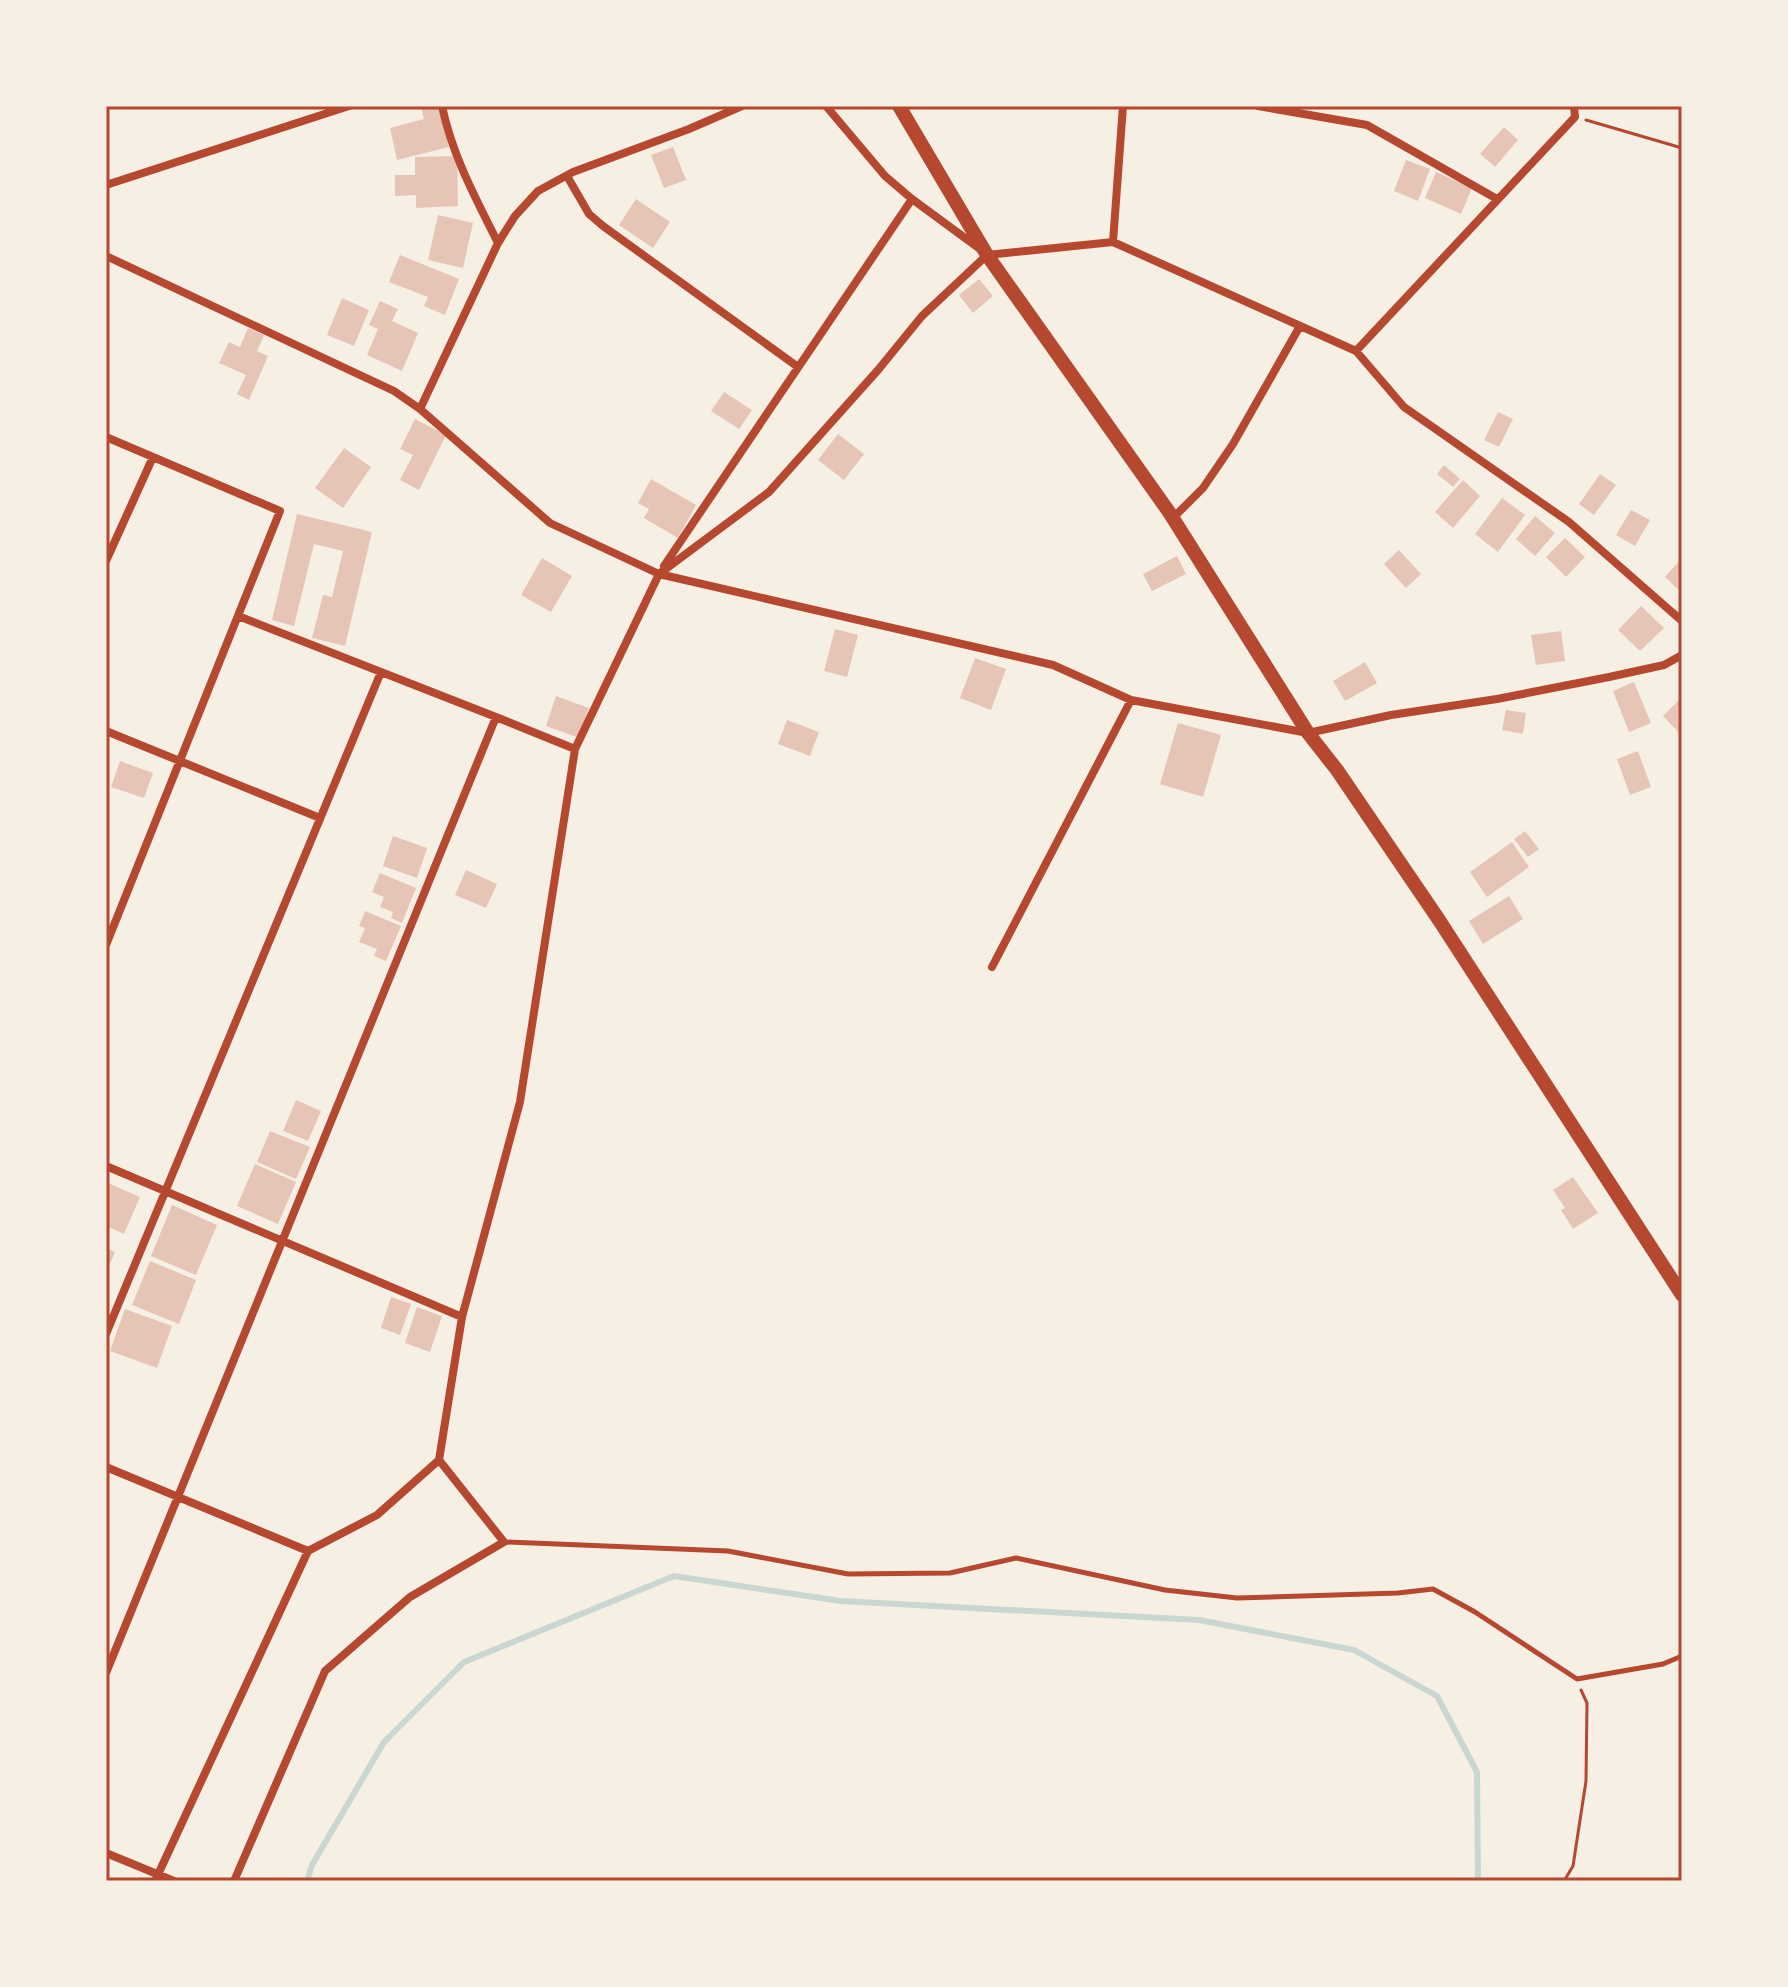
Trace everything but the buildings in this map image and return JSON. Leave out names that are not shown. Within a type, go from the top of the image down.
[{"type":"main road","points":[[899,106],[987,255],[1173,518],[1308,733],[1337,770],[1439,920],[1682,1295]]},
{"type":"street","points":[[106,185],[349,106]]},
{"type":"street","points":[[442,106],[467,181],[498,243]]},
{"type":"street","points":[[420,409],[498,243],[515,216],[538,191],[567,176],[742,106]]},
{"type":"street","points":[[826,106],[885,176],[987,255]]},
{"type":"street","points":[[1113,242],[1123,106]]},
{"type":"street","points":[[1258,106],[1367,125],[1497,199]]},
{"type":"street","points":[[1356,351],[1575,117],[1574,106]]},
{"type":"street","points":[[567,176],[589,214],[603,226],[798,367]]},
{"type":"street","points":[[156,1878],[308,1551],[377,1515],[439,1460],[462,1317],[520,1102],[575,749],[659,574],[912,199]]},
{"type":"street","points":[[659,574],[769,492],[922,316],[987,255],[1113,242],[1356,351],[1404,407],[1569,522],[1682,621]]},
{"type":"street","points":[[106,256],[394,391],[420,409],[550,523],[659,574],[1053,665],[1131,700],[1308,733],[1391,715],[1497,699],[1609,677],[1664,665],[1682,655]]},
{"type":"street","points":[[1173,518],[1203,488],[1233,444],[1300,326]]},
{"type":"street","points":[[106,437],[280,511],[106,945]]},
{"type":"street","points":[[106,561],[153,457]]},
{"type":"street","points":[[238,616],[575,749]]},
{"type":"street","points":[[106,1334],[381,672]]},
{"type":"street","points":[[992,967],[1131,700]]},
{"type":"street","points":[[106,1673],[496,717]]},
{"type":"street","points":[[106,731],[320,818]]},
{"type":"street","points":[[106,1166],[462,1317]]},
{"type":"street","points":[[234,1881],[325,1671],[410,1597],[504,1542],[439,1460]]},
{"type":"street","points":[[106,1467],[308,1551]]},
{"type":"street","points":[[106,1853],[156,1878],[174,1881]]},
{"type":"lane","points":[[504,1542],[728,1551],[848,1574],[950,1573],[1016,1558],[1165,1590],[1237,1598],[1433,1589],[1475,1612],[1577,1679],[1663,1664],[1682,1656]]},
{"type":"path","points":[[1575,117],[1682,148]]},
{"type":"path","points":[[1564,1881],[1573,1866],[1586,1781],[1587,1703],[1577,1679]]},
{"type":"waterway","points":[[307,1881],[312,1865],[384,1742],[464,1662],[674,1576],[841,1601],[1199,1620],[1354,1650],[1437,1696],[1477,1772],[1478,1881]]}]
